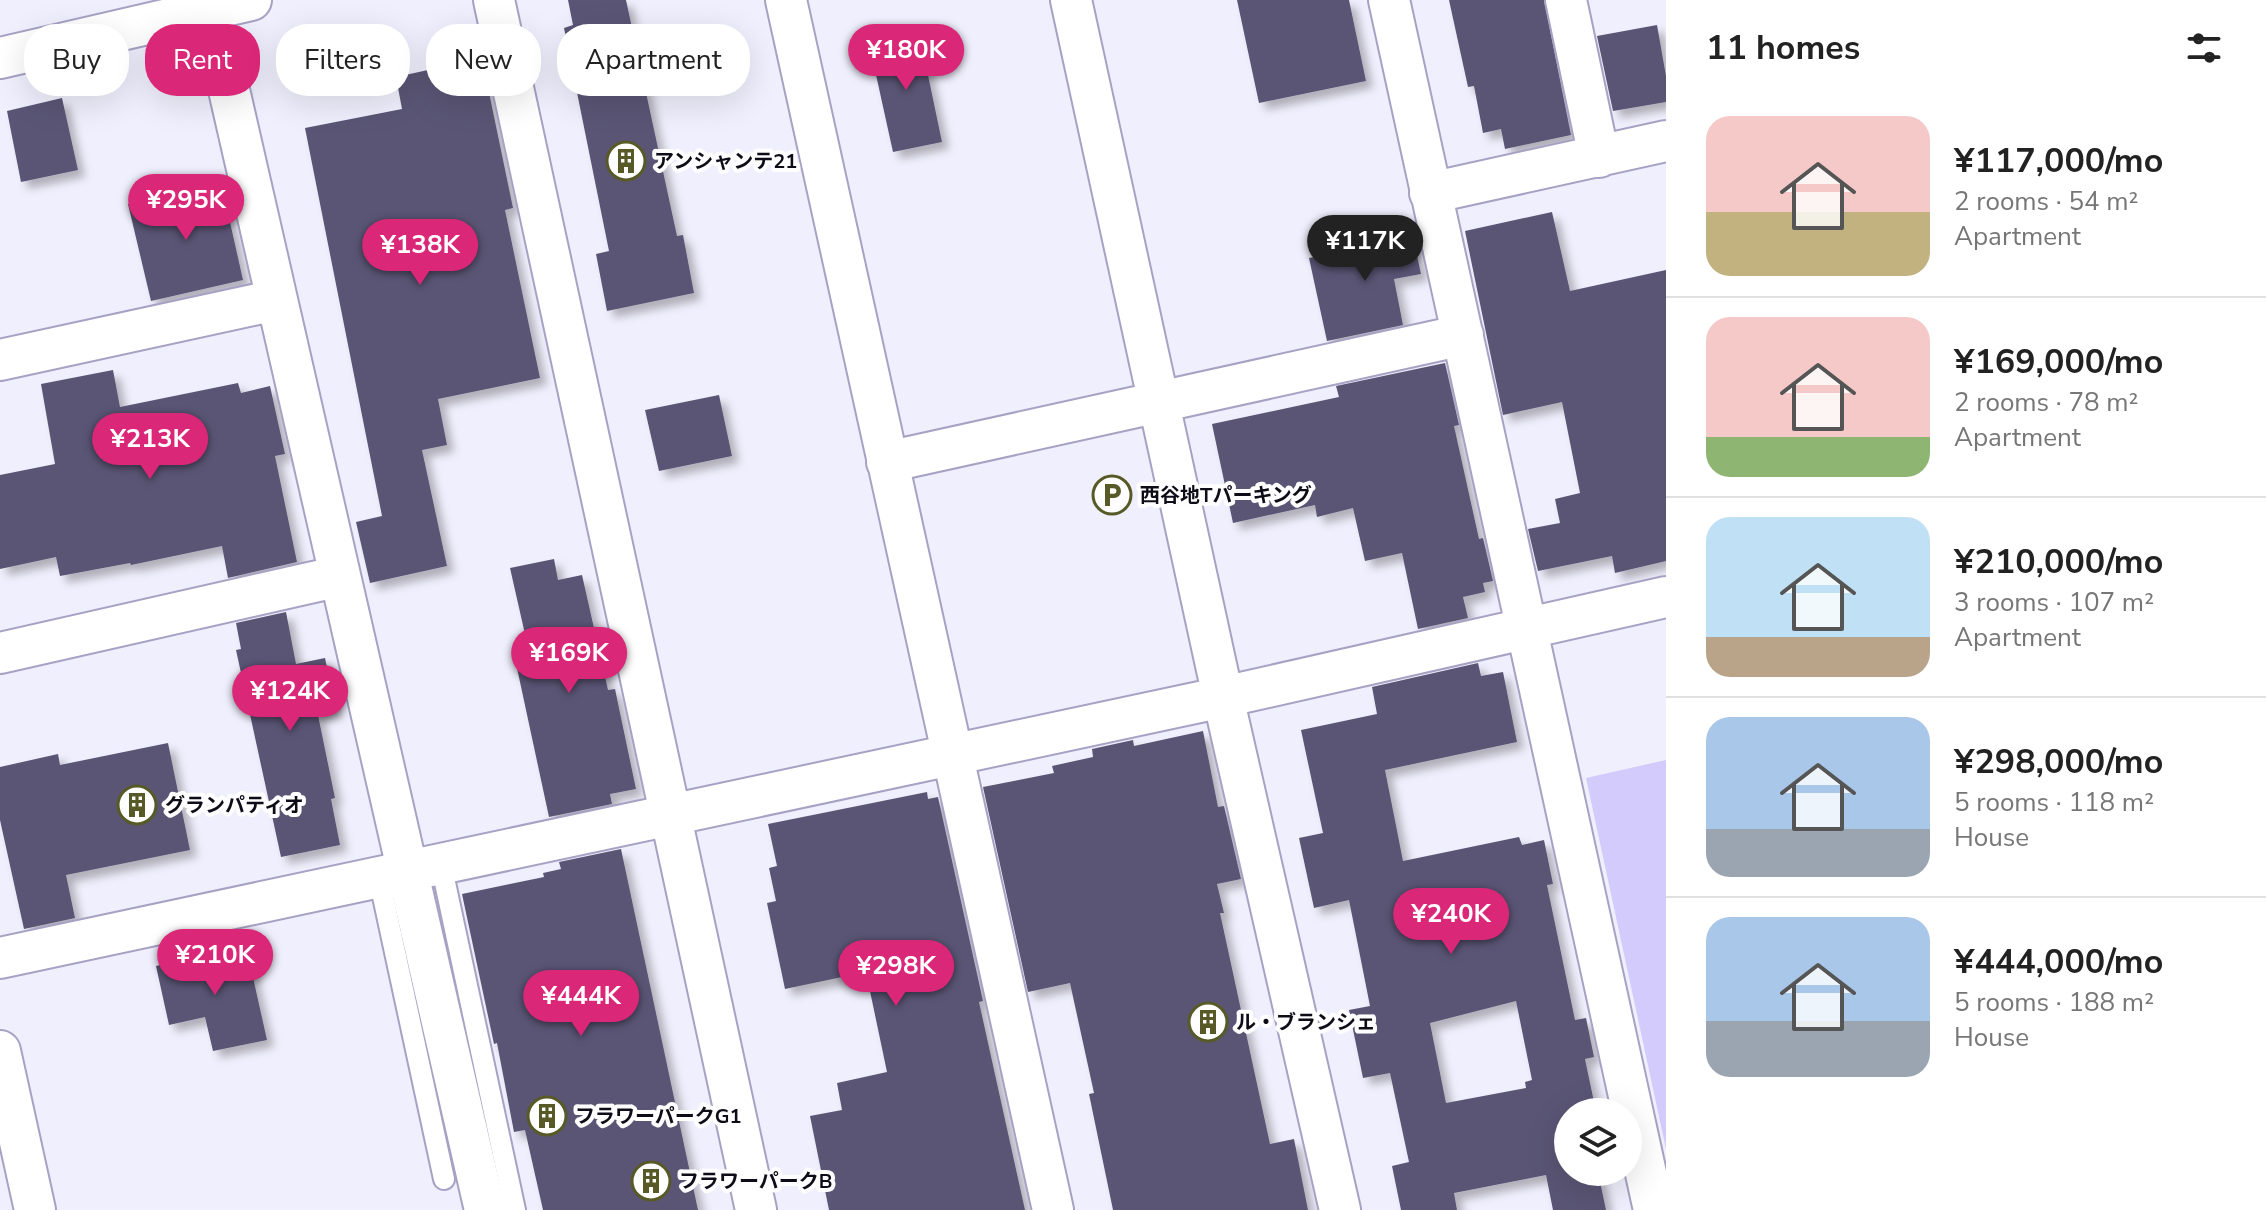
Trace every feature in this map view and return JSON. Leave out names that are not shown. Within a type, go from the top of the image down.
[{"type":"street","points":[[0,58],[251,0]]},
{"type":"street","points":[[494,0],[756,1210]]},
{"type":"street","points":[[786,0],[1053,1210]]},
{"type":"street","points":[[1071,0],[1223,697],[1340,1210]]},
{"type":"street","points":[[1389,0],[1654,1210]]},
{"type":"street","points":[[1566,0],[1599,157]]},
{"type":"street","points":[[211,11],[485,1210]]},
{"type":"street","points":[[1430,193],[1666,141]]},
{"type":"street","points":[[0,360],[276,300]]},
{"type":"street","points":[[887,462],[1463,335]]},
{"type":"street","points":[[0,653],[340,576]]},
{"type":"street","points":[[0,958],[670,817],[1666,597]]},
{"type":"street","points":[[0,1051],[35,1210]]},
{"type":"lane","points":[[409,872],[444,1179]]},
{"type":"lane","points":[[409,872],[515,1210]]},
{"type":"shaded area","points":[[1666,760],[1666,1149],[1586,778]]},
{"type":"building","points":[[568,0],[626,0],[631,24],[573,24]]},
{"type":"building","points":[[1237,0],[1349,0],[1366,81],[1259,103]]},
{"type":"building","points":[[1449,0],[1544,0],[1571,135],[1505,149],[1501,129],[1483,133],[1474,86],[1468,87]]},
{"type":"building","points":[[1657,25],[1666,76],[1666,102],[1613,111],[1597,36]]},
{"type":"building","points":[[919,32],[942,142],[893,152],[869,43]]},
{"type":"building","points":[[426,70],[426,96],[490,96],[513,208],[505,210],[540,378],[438,399],[447,445],[422,450],[447,566],[370,583],[356,522],[382,516],[305,128],[402,109],[400,96],[410,96],[410,74]]},
{"type":"building","points":[[578,96],[647,96],[677,236],[683,235],[694,293],[607,311],[596,254],[609,251]]},
{"type":"building","points":[[62,98],[78,170],[21,182],[7,111]]},
{"type":"building","points":[[221,182],[243,280],[151,301],[128,204]]},
{"type":"building","points":[[1552,212],[1570,291],[1666,270],[1666,561],[1615,573],[1612,556],[1538,571],[1528,529],[1560,523],[1555,499],[1580,493],[1562,402],[1503,415],[1465,231]]},
{"type":"building","points":[[1410,223],[1421,274],[1394,279],[1403,325],[1327,341],[1309,258],[1373,245],[1370,232]]},
{"type":"building","points":[[1445,363],[1459,425],[1454,426],[1479,539],[1483,538],[1493,581],[1483,583],[1485,592],[1463,597],[1468,618],[1418,629],[1402,553],[1365,561],[1353,508],[1317,517],[1315,505],[1233,523],[1212,424],[1339,397],[1336,386]]},
{"type":"building","points":[[113,370],[120,407],[238,383],[241,393],[270,386],[285,454],[275,456],[297,562],[228,578],[222,546],[60,576],[56,557],[0,569],[0,475],[55,464],[41,384]]},
{"type":"building","points":[[719,395],[732,456],[659,471],[645,410]]},
{"type":"building","points":[[554,559],[558,580],[582,575],[608,690],[615,689],[636,789],[610,794],[612,804],[549,817],[517,668],[532,665],[510,568]]},
{"type":"building","points":[[286,612],[296,664],[325,658],[336,711],[318,715],[335,798],[331,799],[340,845],[281,857],[236,650],[241,649],[236,623]]},
{"type":"building","points":[[1478,663],[1481,676],[1503,672],[1517,742],[1385,770],[1403,861],[1519,837],[1522,845],[1544,840],[1553,884],[1547,885],[1575,1020],[1586,1018],[1594,1057],[1585,1059],[1593,1098],[1554,1098],[1554,1186],[1601,1186],[1606,1210],[1553,1210],[1546,1175],[1454,1193],[1457,1210],[1401,1210],[1392,1166],[1409,1162],[1390,1073],[1363,1078],[1349,1010],[1370,1006],[1349,900],[1314,908],[1299,838],[1323,833],[1301,730],[1377,714],[1372,687]],"holes":[[[1516,1001],[1532,1080],[1525,1082],[1526,1088],[1446,1103],[1430,1023]]]},
{"type":"building","points":[[1203,731],[1218,807],[1224,806],[1241,879],[1217,884],[1224,913],[1220,913],[1270,1144],[1294,1139],[1308,1210],[1113,1210],[1089,1094],[1094,1093],[1070,983],[1028,992],[983,787],[1054,773],[1052,766],[1093,757],[1092,749],[1133,740],[1134,746]]},
{"type":"building","points":[[168,743],[190,850],[66,875],[75,918],[24,929],[0,820],[0,767],[58,754],[60,765]]},
{"type":"building","points":[[927,792],[928,799],[938,797],[1025,1210],[829,1210],[810,1116],[842,1110],[837,1083],[887,1072],[866,972],[785,989],[767,903],[776,901],[769,868],[777,866],[768,824]]},
{"type":"building","points":[[621,849],[698,1210],[543,1210],[525,1130],[514,1132],[462,894],[544,877],[543,873],[561,869],[559,862]]},
{"type":"building","points":[[246,946],[267,1040],[213,1051],[205,1017],[169,1025],[156,966]]},
{"type":"place","name":"アンシャンテ21","points":[[626,161]]},
{"type":"place","name":"西谷地Tパーキング","points":[[1112,495]]},
{"type":"place","name":"グランパティオ","points":[[137,805]]},
{"type":"place","name":"ル・ブランシェ","points":[[1208,1022]]},
{"type":"place","name":"フラワーパークG1","points":[[547,1116]]},
{"type":"place","name":"フラワーパークB","points":[[651,1181]]}]
